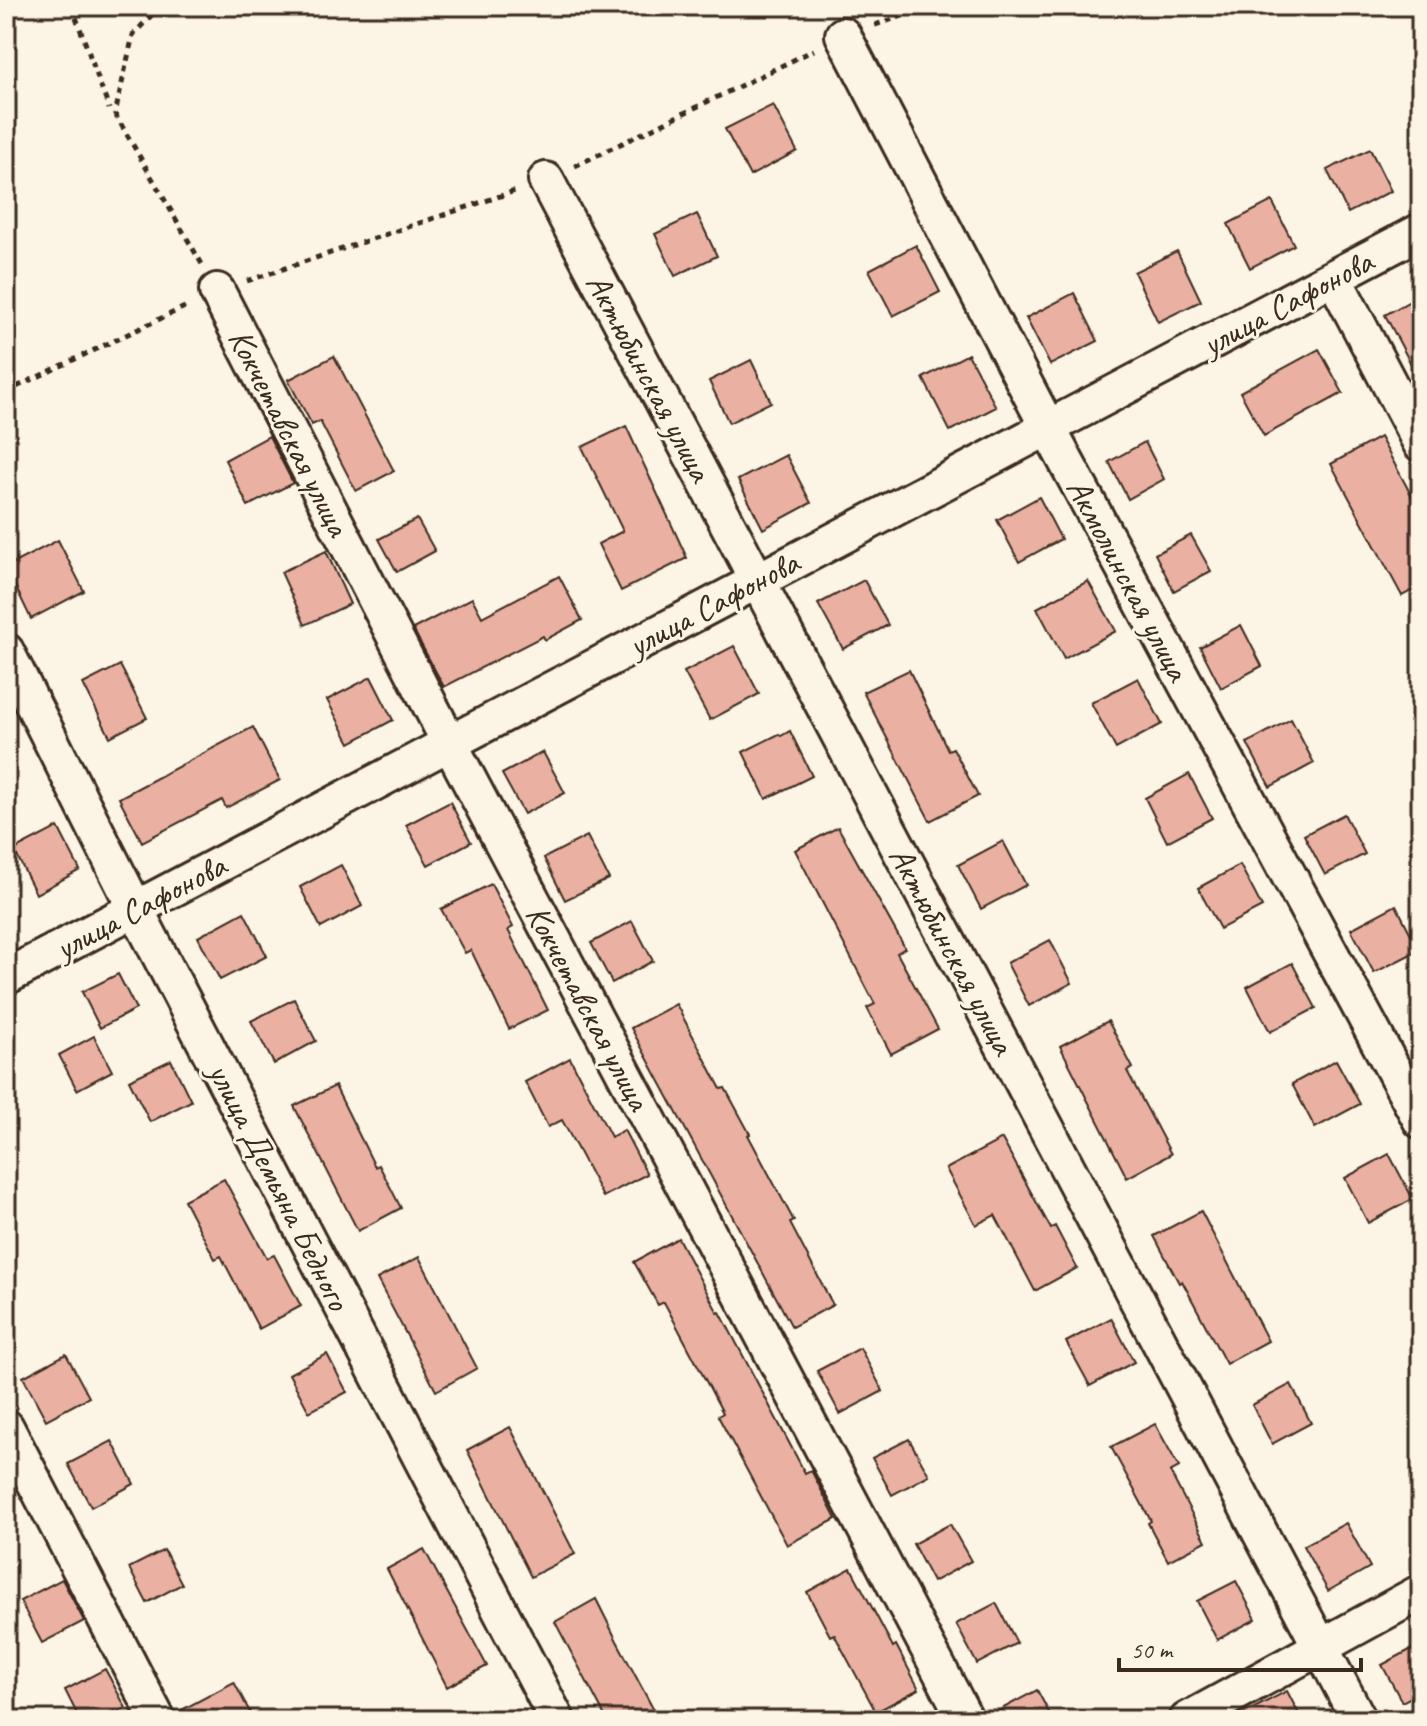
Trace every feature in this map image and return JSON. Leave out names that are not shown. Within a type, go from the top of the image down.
[{"type":"street","name":"Акмолинская улица","points":[[843,35],[1048,428],[1421,1121]]},
{"type":"street","name":"Актюбинская улица","points":[[546,180],[1359,1720]]},
{"type":"street","name":"улица Сафонова","points":[[6,977],[1421,231]]},
{"type":"street","points":[[1334,278],[1421,444]]},
{"type":"street","name":"Кокчетавская улица","points":[[217,291],[450,744],[966,1720]]},
{"type":"street","name":"улица Демьяна Бедного","points":[[6,651],[135,908],[557,1720]]},
{"type":"street","points":[[6,1427],[158,1720]]},
{"type":"street","points":[[1187,1720],[1421,1592]]},
{"type":"path","points":[[72,6],[109,109]]},
{"type":"path","points":[[160,6],[133,35],[115,114],[217,291]]},
{"type":"path","points":[[6,392],[217,291],[546,180],[843,35],[933,6]]},
{"type":"building","points":[[773,105],[797,151],[750,176],[725,129]]},
{"type":"building","points":[[1370,149],[1391,191],[1348,213],[1327,170]]},
{"type":"building","points":[[1272,201],[1294,245],[1250,268],[1228,224]]},
{"type":"building","points":[[697,214],[717,256],[675,276],[655,234]]},
{"type":"building","points":[[916,245],[940,292],[893,316],[869,270]]},
{"type":"building","points":[[1177,251],[1201,301],[1158,322],[1134,272]]},
{"type":"building","points":[[1074,293],[1098,341],[1050,365],[1026,318]]},
{"type":"building","points":[[1421,295],[1421,383],[1385,315]]},
{"type":"building","points":[[1319,349],[1343,393],[1264,436],[1240,392]]},
{"type":"building","points":[[968,354],[996,407],[950,431],[923,378]]},
{"type":"building","points":[[334,356],[394,471],[356,491],[320,421],[312,425],[288,380]]},
{"type":"building","points":[[751,360],[771,402],[729,423],[709,381]]},
{"type":"building","points":[[626,426],[687,558],[621,591],[598,544],[623,531],[582,447]]},
{"type":"building","points":[[269,436],[293,483],[248,506],[225,460]]},
{"type":"building","points":[[1380,437],[1421,513],[1421,586],[1402,596],[1331,464]]},
{"type":"building","points":[[1145,442],[1164,479],[1128,499],[1109,462]]},
{"type":"building","points":[[786,455],[811,503],[763,529],[738,480]]},
{"type":"building","points":[[1039,497],[1061,539],[1019,562],[997,520]]},
{"type":"building","points":[[417,519],[435,551],[397,572],[379,539]]},
{"type":"building","points":[[1191,535],[1211,571],[1174,591],[1155,554]]},
{"type":"building","points":[[58,540],[84,591],[31,619],[6,567]]},
{"type":"building","points":[[326,551],[350,604],[305,625],[281,572]]},
{"type":"building","points":[[559,576],[582,620],[545,640],[543,636],[444,687],[413,629],[472,598],[482,617]]},
{"type":"building","points":[[864,580],[888,625],[843,649],[818,604]]},
{"type":"building","points":[[1088,581],[1116,631],[1064,659],[1037,608]]},
{"type":"building","points":[[1241,625],[1262,666],[1221,688],[1200,647]]},
{"type":"building","points":[[734,646],[759,694],[710,720],[684,672]]},
{"type":"building","points":[[120,665],[147,718],[110,737],[83,684]]},
{"type":"building","points":[[909,670],[948,750],[953,748],[978,796],[930,821],[863,692]]},
{"type":"building","points":[[371,677],[393,720],[350,743],[327,700]]},
{"type":"building","points":[[1138,678],[1162,724],[1116,749],[1091,703]]},
{"type":"building","points":[[1291,719],[1314,763],[1270,787],[1247,743]]},
{"type":"building","points":[[253,727],[280,780],[226,808],[222,800],[142,842],[119,798]]},
{"type":"building","points":[[790,731],[812,776],[766,799],[743,752]]},
{"type":"building","points":[[543,752],[565,793],[524,814],[502,774]]},
{"type":"building","points":[[1189,774],[1212,818],[1167,842],[1145,798]]},
{"type":"building","points":[[450,802],[471,842],[428,865],[406,825]]},
{"type":"building","points":[[1344,814],[1365,854],[1325,875],[1304,835]]},
{"type":"building","points":[[58,827],[80,870],[36,894],[14,850]]},
{"type":"building","points":[[838,827],[905,948],[897,953],[938,1029],[891,1054],[867,1008],[875,1004],[795,850]]},
{"type":"building","points":[[587,836],[609,879],[565,900],[544,858]]},
{"type":"building","points":[[1003,841],[1026,885],[981,909],[958,865]]},
{"type":"building","points":[[341,865],[362,906],[321,928],[300,887]]},
{"type":"building","points":[[1240,865],[1262,907],[1220,929],[1198,888]]},
{"type":"building","points":[[491,884],[513,927],[508,930],[548,1010],[509,1029],[471,950],[465,953],[441,909]]},
{"type":"building","points":[[1396,905],[1419,950],[1374,973],[1351,929]]},
{"type":"building","points":[[244,912],[267,956],[220,980],[198,937]]},
{"type":"building","points":[[632,921],[653,961],[612,983],[591,943]]},
{"type":"building","points":[[1050,940],[1072,983],[1029,1006],[1007,963]]},
{"type":"building","points":[[1292,963],[1316,1008],[1270,1032],[1247,987]]},
{"type":"building","points":[[118,974],[136,1009],[100,1028],[82,992]]},
{"type":"building","points":[[294,999],[316,1041],[274,1064],[251,1021]]},
{"type":"building","points":[[676,1004],[721,1089],[725,1088],[750,1134],[794,1221],[790,1223],[833,1305],[792,1327],[631,1028]]},
{"type":"building","points":[[1108,1021],[1133,1068],[1127,1071],[1171,1154],[1127,1178],[1060,1046]]},
{"type":"building","points":[[94,1036],[112,1071],[77,1090],[59,1055]]},
{"type":"building","points":[[570,1058],[611,1137],[624,1130],[647,1174],[603,1197],[562,1120],[548,1127],[525,1082]]},
{"type":"building","points":[[171,1060],[191,1101],[150,1122],[129,1080]]},
{"type":"building","points":[[1336,1060],[1360,1104],[1315,1128],[1292,1084]]},
{"type":"building","points":[[335,1086],[375,1167],[379,1165],[401,1208],[358,1231],[294,1106]]},
{"type":"building","points":[[1002,1139],[1051,1229],[1055,1226],[1077,1268],[1035,1291],[995,1215],[976,1225],[946,1169]]},
{"type":"building","points":[[1389,1154],[1413,1199],[1368,1223],[1345,1178]]},
{"type":"building","points":[[224,1179],[267,1258],[274,1255],[301,1306],[259,1329],[221,1256],[215,1259],[184,1200]]},
{"type":"building","points":[[1201,1211],[1268,1341],[1226,1364],[1154,1236]]},
{"type":"building","points":[[678,1238],[805,1473],[811,1470],[836,1519],[787,1545],[718,1416],[723,1413],[664,1302],[658,1305],[634,1262]]},
{"type":"building","points":[[419,1257],[477,1368],[436,1391],[377,1279]]},
{"type":"building","points":[[1111,1318],[1134,1362],[1090,1386],[1066,1342]]},
{"type":"building","points":[[860,1348],[883,1391],[840,1414],[817,1371]]},
{"type":"building","points":[[66,1354],[89,1397],[46,1420],[23,1377]]},
{"type":"building","points":[[327,1354],[347,1392],[309,1412],[289,1374]]},
{"type":"building","points":[[1291,1384],[1311,1423],[1272,1444],[1252,1405]]},
{"type":"building","points":[[1155,1424],[1179,1467],[1170,1472],[1206,1541],[1168,1561],[1148,1523],[1151,1521],[1111,1447]]},
{"type":"building","points":[[510,1427],[575,1554],[531,1577],[467,1450]]},
{"type":"building","points":[[909,1439],[929,1475],[892,1495],[872,1458]]},
{"type":"building","points":[[112,1441],[134,1484],[91,1507],[68,1464]]},
{"type":"building","points":[[1346,1523],[1370,1567],[1328,1591],[1303,1546]]},
{"type":"building","points":[[950,1524],[971,1561],[933,1582],[913,1544]]},
{"type":"building","points":[[424,1549],[487,1666],[447,1687],[387,1569]]},
{"type":"building","points":[[164,1550],[182,1584],[147,1603],[129,1568]]},
{"type":"building","points":[[851,1568],[919,1689],[876,1712],[834,1634],[830,1636],[807,1592]]},
{"type":"building","points":[[62,1579],[84,1621],[42,1643],[20,1601]]},
{"type":"building","points":[[1236,1581],[1256,1619],[1217,1640],[1197,1601]]},
{"type":"building","points":[[596,1599],[659,1720],[607,1720],[555,1622]]},
{"type":"building","points":[[996,1603],[1017,1643],[977,1664],[956,1624]]},
{"type":"building","points":[[1421,1644],[1421,1692],[1402,1702],[1382,1665]]},
{"type":"building","points":[[105,1669],[126,1708],[104,1720],[80,1720],[65,1690]]},
{"type":"building","points":[[234,1682],[254,1720],[178,1720],[176,1713]]},
{"type":"building","points":[[1037,1690],[1053,1720],[986,1720],[985,1718]]},
{"type":"building","points":[[1287,1691],[1302,1720],[1231,1720]]}]
